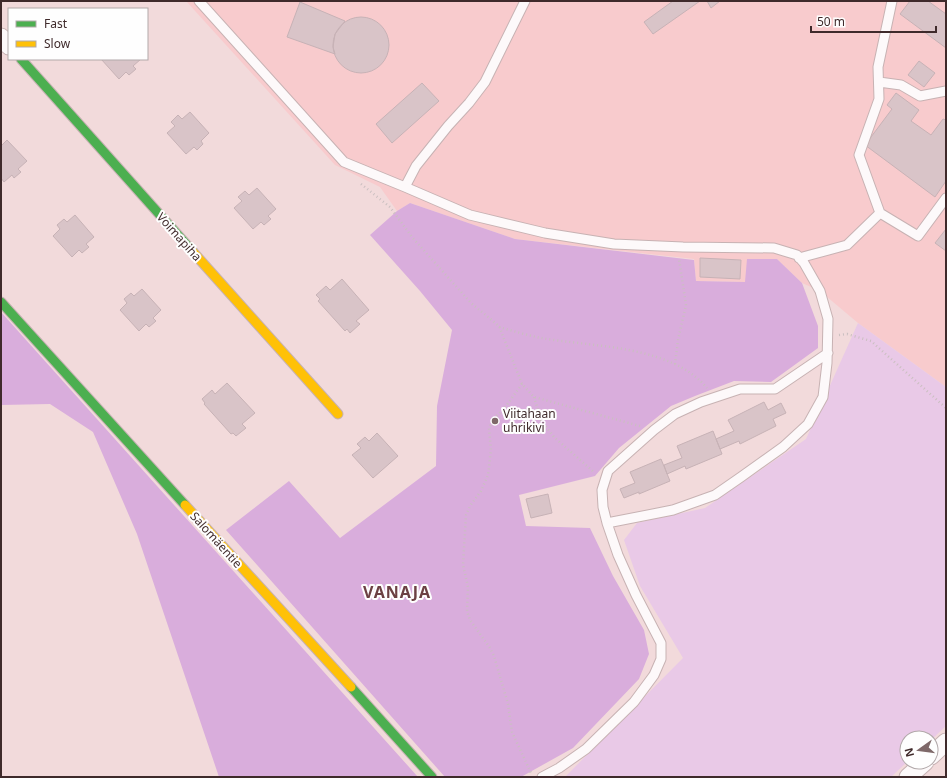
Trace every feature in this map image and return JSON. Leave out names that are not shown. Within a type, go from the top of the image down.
[{"type":"street","points":[[1,37],[8,45]]},
{"type":"street","name":"Voimapiha","points":[[22,60],[338,414]]},
{"type":"street","name":"Salomäentie","points":[[1,302],[432,777]]},
{"type":"street","points":[[908,777],[916,770]]},
{"type":"lane","points":[[200,1],[344,162],[470,215],[546,233],[614,244],[678,247],[774,248],[796,255],[804,263],[820,291],[828,319],[828,353],[823,397],[808,424],[783,447],[715,495],[673,510],[607,523]]},
{"type":"lane","points":[[405,187],[416,166],[485,82],[525,1]]},
{"type":"lane","points":[[892,1],[878,67],[880,99],[859,155],[880,213],[918,236],[946,198]]},
{"type":"lane","points":[[879,82],[901,84],[920,96],[946,91]]},
{"type":"lane","points":[[799,258],[847,245],[880,213]]},
{"type":"lane","points":[[542,777],[559,768],[586,749],[634,702],[654,675],[661,659],[662,643],[630,582],[618,555],[607,523],[603,506],[602,490],[608,471],[654,430],[675,414],[701,402],[740,389],[775,389],[828,353]]},
{"type":"path","points":[[360,183],[390,206],[412,236],[471,303],[499,326],[541,338],[608,346],[666,359],[700,379],[715,397]]},
{"type":"path","points":[[675,364],[678,340],[686,305],[678,247]]},
{"type":"path","points":[[499,326],[522,384],[534,397],[541,420],[554,437],[585,466],[605,481]]},
{"type":"path","points":[[828,337],[847,334],[871,341],[946,408]]},
{"type":"path","points":[[522,384],[503,410],[494,418],[489,428],[491,450],[488,475],[481,491],[470,506],[466,515],[463,565],[468,587],[467,612],[470,620],[494,656],[508,704],[512,732],[533,777]]},
{"type":"path","points":[[534,397],[654,430]]},
{"type":"shaded area","points":[[186,1],[946,1],[946,387],[858,323],[820,291],[802,283],[777,259],[745,282],[696,281],[694,259],[515,239],[410,203],[397,211],[380,187],[335,165]]},
{"type":"shaded area","points":[[410,203],[515,239],[694,260],[696,281],[745,282],[747,259],[777,259],[802,283],[818,326],[818,348],[771,382],[734,381],[671,406],[619,448],[595,476],[519,495],[526,526],[590,528],[613,576],[644,630],[649,654],[639,679],[573,748],[521,777],[445,777],[226,530],[289,481],[340,538],[436,466],[437,406],[452,330],[420,291],[370,235],[397,211]]},
{"type":"shaded area","points":[[1,312],[418,777],[219,777],[137,534],[93,432],[50,404],[1,405]]},
{"type":"shaded area","points":[[858,323],[946,387],[946,726],[939,733],[939,730],[899,730],[899,770],[891,777],[565,777],[683,658],[640,586],[624,540],[637,523],[705,508],[806,439]]},
{"type":"building","points":[[673,1],[700,1],[653,34],[644,22]]},
{"type":"building","points":[[707,1],[720,1],[711,8]]},
{"type":"building","points":[[910,1],[928,1],[946,14],[946,48],[900,14]]},
{"type":"building","points":[[300,2],[345,21],[335,34],[333,47],[335,54],[287,37]]},
{"type":"building","points":[[361,17],[372,19],[381,25],[387,34],[389,45],[387,56],[381,65],[372,71],[361,73],[350,71],[341,65],[335,56],[333,45],[335,34],[341,25],[350,19]]},
{"type":"building","points":[[102,60],[140,60],[133,66],[136,69],[129,75],[126,72],[119,79]]},
{"type":"building","points":[[919,61],[935,73],[924,87],[908,75]]},
{"type":"building","points":[[422,83],[439,101],[392,143],[376,124]]},
{"type":"building","points":[[896,93],[919,110],[911,121],[931,135],[943,119],[946,120],[946,181],[935,197],[865,145],[892,109],[887,105]]},
{"type":"building","points":[[190,112],[209,133],[201,141],[203,144],[197,150],[194,147],[186,154],[167,133],[175,126],[171,122],[178,115],[182,119]]},
{"type":"building","points":[[7,140],[27,161],[18,169],[21,172],[14,178],[12,175],[4,182],[1,178],[1,146]]},
{"type":"building","points":[[257,188],[276,209],[268,216],[271,219],[264,225],[261,222],[253,229],[234,208],[242,201],[238,197],[245,191],[249,195]]},
{"type":"building","points":[[75,215],[94,237],[86,244],[89,247],[82,253],[79,250],[72,257],[53,236],[60,229],[57,225],[64,219],[67,222]]},
{"type":"building","points":[[946,229],[946,251],[935,243]]},
{"type":"building","points":[[700,258],[741,260],[740,279],[700,277]]},
{"type":"building","points":[[342,279],[369,310],[356,321],[360,324],[350,333],[347,329],[345,331],[318,301],[320,299],[316,295],[326,286],[330,290]]},
{"type":"building","points":[[142,289],[161,310],[153,318],[156,321],[149,327],[146,324],[139,331],[120,310],[127,303],[124,299],[131,293],[134,296]]},
{"type":"building","points":[[227,383],[255,413],[242,424],[246,428],[236,436],[233,433],[231,434],[204,404],[205,403],[202,399],[212,390],[215,394]]},
{"type":"building","points":[[764,402],[768,410],[781,403],[786,413],[773,419],[776,426],[740,444],[739,441],[720,449],[716,439],[734,431],[728,420]]},
{"type":"building","points":[[713,431],[722,454],[686,469],[685,466],[667,474],[664,465],[682,458],[677,446]]},
{"type":"building","points":[[377,433],[398,456],[373,478],[352,455],[361,448],[357,444],[365,437],[369,441]]},
{"type":"building","points":[[661,459],[670,481],[639,494],[639,492],[624,498],[620,489],[635,483],[630,472]]},
{"type":"building","points":[[548,494],[552,513],[531,518],[526,499]]},
{"type":"traffic: fast","points":[[22,60],[193,252]]},
{"type":"traffic: fast","points":[[1,302],[185,505]]},
{"type":"traffic: fast","points":[[351,687],[432,777]]},
{"type":"traffic: slow","points":[[193,252],[338,414]]},
{"type":"traffic: slow","points":[[185,505],[351,687]]},
{"type":"place","name":"Viitahaan uhrikivi","points":[[495,421]]},
{"type":"district","name":"VANAJA","points":[[397,592]]}]
